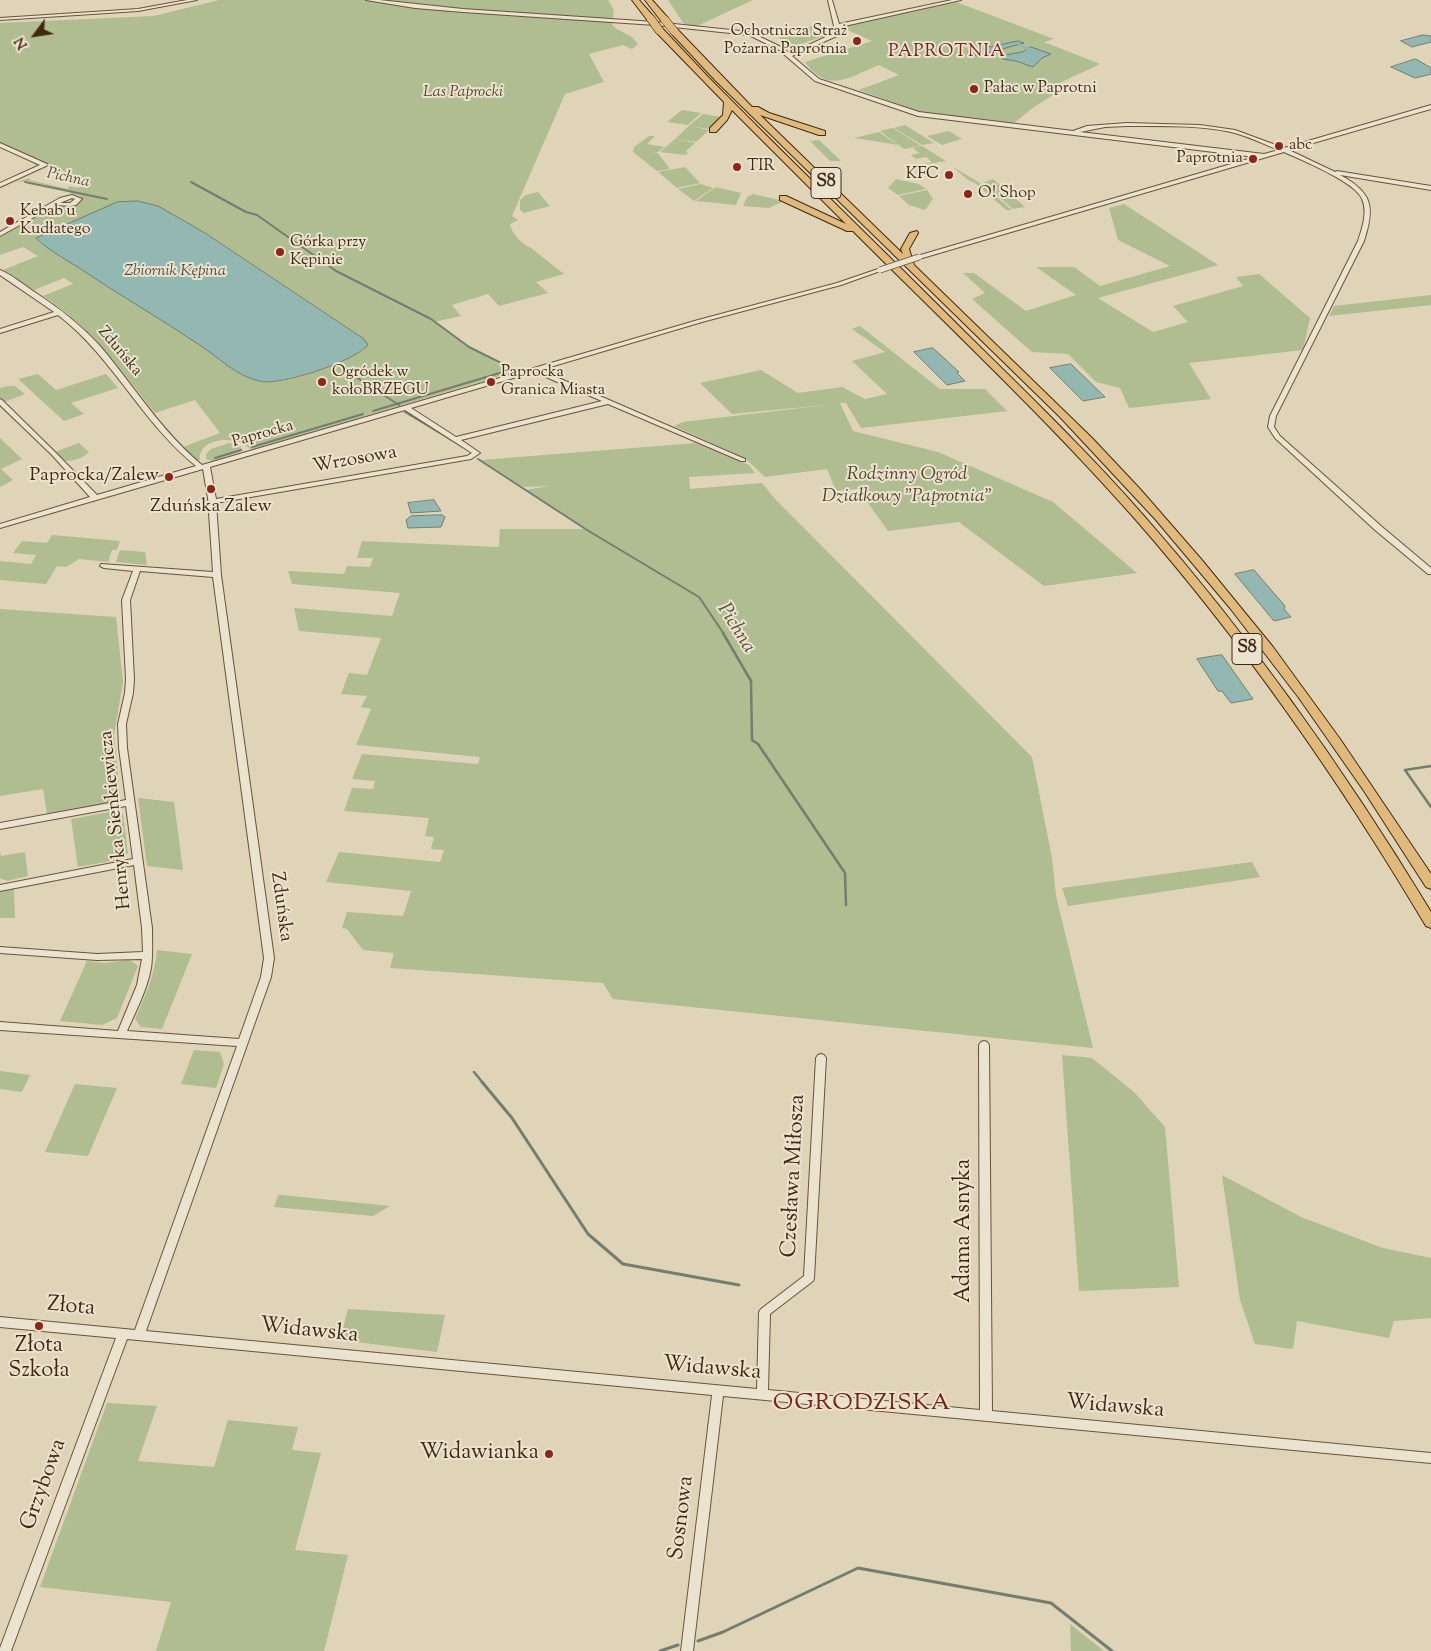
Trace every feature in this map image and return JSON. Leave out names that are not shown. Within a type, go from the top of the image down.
[{"type":"highway","name":"S8","points":[[635,0],[660,30],[728,102],[1065,436],[1169,552],[1222,617],[1304,726],[1373,829],[1431,923]]},
{"type":"highway","name":"S8","points":[[648,0],[674,31],[738,98],[1099,452],[1160,518],[1268,648],[1325,725],[1431,884]]},
{"type":"highway","points":[[738,98],[766,115],[822,133]]},
{"type":"highway","points":[[713,130],[727,116],[729,110],[728,102]]},
{"type":"highway","points":[[783,198],[841,224],[867,240]]},
{"type":"highway","points":[[913,269],[905,254],[905,249],[914,233]]},
{"type":"street","points":[[0,19],[138,10],[195,0]]},
{"type":"street","points":[[368,0],[410,6],[532,14],[746,34],[762,38],[791,55],[817,80],[918,114],[1264,156]]},
{"type":"street","points":[[791,55],[834,36],[838,32],[830,0]]},
{"type":"street","points":[[837,26],[959,0]]},
{"type":"street","points":[[880,270],[1431,107]]},
{"type":"street","points":[[1074,133],[1089,127],[1110,124],[1212,128],[1244,135],[1283,150],[1351,184],[1363,194],[1367,205],[1365,230],[1350,264],[1273,416],[1272,427],[1283,442],[1378,528],[1431,572]]},
{"type":"street","points":[[0,146],[45,165],[0,185]]},
{"type":"street","points":[[1327,171],[1431,188]]},
{"type":"street","points":[[0,234],[54,203]]},
{"type":"street","name":"Paprocka","points":[[0,526],[533,369],[700,321],[839,284],[880,270]]},
{"type":"street","name":"Zduńska","points":[[0,272],[60,312],[96,346],[180,450],[203,466],[212,502],[217,575],[269,947],[269,966],[139,1335]]},
{"type":"street","points":[[0,331],[60,312]]},
{"type":"street","points":[[533,369],[743,460]]},
{"type":"street","points":[[0,401],[95,498]]},
{"type":"street","points":[[455,439],[607,402]]},
{"type":"street","name":"Wrzosowa","points":[[212,502],[469,458],[475,455],[476,453],[405,407]]},
{"type":"street","points":[[104,566],[217,575]]},
{"type":"street","name":"Henryka Sienkiewicza","points":[[121,1034],[140,990],[146,969],[147,955],[147,928],[123,748],[122,724],[129,689],[126,600],[137,569]]},
{"type":"street","points":[[0,826],[131,802]]},
{"type":"street","points":[[0,888],[138,861]]},
{"type":"street","points":[[0,950],[97,956],[147,955]]},
{"type":"street","points":[[0,1026],[242,1044]]},
{"type":"street","name":"Adama Asnyka","points":[[984,1045],[986,1416]]},
{"type":"street","name":"Czesława Miłosza","points":[[762,1394],[765,1312],[809,1278],[822,1058]]},
{"type":"street","name":"Złota","points":[[0,1322],[139,1335]]},
{"type":"street","name":"Grzybowa","points":[[5,1651],[122,1334]]},
{"type":"street","name":"Widawska","points":[[139,1335],[1431,1458]]},
{"type":"street","name":"Sosnowa","points":[[687,1651],[718,1390]]},
{"type":"green space","name":"Las Paprocki","points":[[219,0],[608,0],[614,10],[612,24],[615,28],[632,37],[638,44],[632,49],[623,45],[589,54],[604,82],[565,94],[512,216],[518,220],[510,224],[515,235],[521,241],[564,274],[536,282],[548,293],[499,306],[488,294],[452,305],[461,316],[434,322],[467,346],[513,372],[251,450],[238,442],[220,440],[205,446],[201,452],[200,460],[198,460],[183,447],[220,433],[195,400],[155,413],[117,365],[90,335],[76,321],[43,296],[73,284],[64,278],[34,290],[3,270],[38,256],[23,247],[0,255],[0,236],[54,206],[71,206],[81,199],[80,196],[69,193],[71,191],[28,181],[16,182],[30,178],[30,180],[68,189],[69,186],[78,188],[88,182],[0,143],[0,23],[154,16]],"holes":[[[138,201],[158,206],[205,233],[364,339],[364,350],[314,373],[300,377],[273,382],[252,379],[228,366],[199,344],[39,241]]]},
{"type":"green space","points":[[668,0],[753,0],[695,27],[684,24]]},
{"type":"green space","points":[[956,2],[1054,39],[1044,42],[1100,64],[1053,86],[1061,90],[1034,107],[1014,123],[920,112],[859,90],[899,75],[879,65],[848,78],[831,81],[822,78],[805,62],[872,41],[841,27]]},
{"type":"green space","points":[[815,25],[833,33],[795,46],[777,37]]},
{"type":"green space","points":[[682,110],[701,113],[688,125],[667,122]]},
{"type":"green space","points":[[703,114],[721,117],[710,129],[689,126]]},
{"type":"green space","points":[[905,125],[934,143],[922,145],[894,128]]},
{"type":"green space","points":[[689,126],[709,130],[696,142],[675,139]]},
{"type":"green space","points":[[893,128],[921,146],[904,149],[880,131]]},
{"type":"green space","points":[[949,131],[962,139],[942,145],[927,136]]},
{"type":"green space","points":[[879,132],[898,145],[854,138]]},
{"type":"green space","points":[[649,136],[655,136],[647,144],[664,147],[658,152],[652,152],[658,153],[670,169],[657,171],[633,152],[634,147]]},
{"type":"green space","points":[[675,139],[695,143],[686,151],[688,153],[686,155],[660,152]]},
{"type":"green space","points":[[819,140],[841,161],[830,161],[810,141]]},
{"type":"green space","points":[[922,146],[946,161],[922,165],[932,162],[926,157],[916,159],[911,155],[919,153],[913,148]]},
{"type":"green space","points":[[685,167],[700,183],[677,188],[658,172]]},
{"type":"green space","points":[[953,167],[980,183],[1012,210],[1006,210]]},
{"type":"green space","points":[[896,179],[919,184],[926,189],[898,195],[888,188]]},
{"type":"green space","points":[[993,179],[1025,207],[1013,209],[983,183]]},
{"type":"green space","points":[[701,184],[713,188],[694,201],[678,189]]},
{"type":"green space","points":[[716,187],[741,193],[736,205],[696,201]]},
{"type":"green space","points":[[927,190],[933,199],[925,210],[909,205],[899,196]]},
{"type":"green space","points":[[538,192],[550,206],[524,213],[520,210],[520,200],[526,195]]},
{"type":"green space","points":[[753,194],[784,201],[769,208],[743,206],[747,197]]},
{"type":"green space","points":[[1124,204],[1218,265],[1098,298],[1153,332],[1188,322],[1173,306],[1243,286],[1236,277],[1259,274],[1310,318],[1303,350],[1189,363],[1211,399],[1129,408],[1120,388],[1096,382],[1068,354],[1032,352],[972,299],[985,293],[963,273],[974,273],[1026,311],[1076,295],[1036,267],[1074,267],[1100,286],[1170,266],[1118,240],[1109,208]]},
{"type":"green space","points":[[1431,295],[1431,305],[1329,316],[1334,306]]},
{"type":"green space","name":"Rodzinny Ogród Działkowy \"Paprotnia\"","points":[[860,326],[940,389],[985,389],[1007,411],[861,428],[846,403],[840,403],[853,431],[938,452],[1053,502],[1137,573],[1044,586],[959,522],[888,531],[858,489],[836,491],[827,469],[765,477],[745,458],[674,426],[683,422],[826,405],[732,414],[700,383],[761,370],[798,393],[842,387],[865,399],[887,394],[852,361],[885,352],[852,329]]},
{"type":"green space","points":[[38,374],[56,390],[106,374],[118,388],[71,403],[84,414],[64,421],[18,379]]},
{"type":"green space","points":[[15,386],[25,394],[4,402],[0,398],[0,388]]},
{"type":"green space","points":[[0,438],[22,459],[1,469],[13,480],[0,487]]},
{"type":"green space","points":[[79,443],[89,452],[78,459],[65,461],[55,452]]},
{"type":"green space","points":[[229,443],[240,446],[243,451],[213,461],[206,459],[206,454],[211,449]]},
{"type":"green space","points":[[696,443],[749,465],[755,473],[689,477],[690,489],[762,483],[775,499],[1032,757],[1052,858],[1056,896],[1093,1048],[613,999],[603,983],[390,968],[394,953],[363,950],[347,929],[342,928],[347,912],[403,916],[411,891],[326,882],[339,852],[440,862],[444,850],[431,849],[434,837],[425,836],[429,818],[344,811],[352,788],[373,789],[375,781],[352,779],[362,754],[478,764],[480,757],[356,745],[371,709],[361,707],[367,696],[341,694],[349,673],[367,675],[381,638],[299,631],[294,608],[392,616],[400,593],[292,584],[288,571],[344,574],[347,566],[370,567],[373,558],[357,558],[362,541],[499,547],[500,529],[586,529],[525,490],[550,486],[523,487],[481,460]]},
{"type":"green space","points":[[52,535],[120,541],[117,550],[112,550],[108,562],[79,559],[66,567],[57,566],[46,584],[0,580],[0,561],[31,564],[36,555],[13,553],[22,541],[47,543]]},
{"type":"green space","points":[[120,550],[145,552],[147,565],[116,562]]},
{"type":"green space","points":[[0,609],[116,617],[123,682],[114,735],[120,796],[114,802],[47,814],[43,789],[0,796]]},
{"type":"green space","points":[[138,798],[174,802],[183,870],[147,866]]},
{"type":"green space","points":[[115,811],[123,814],[128,853],[121,859],[78,867],[71,819]]},
{"type":"green space","points":[[0,851],[1,856],[25,852],[28,876],[7,881],[0,878]]},
{"type":"green space","points":[[1252,862],[1260,877],[1068,906],[1062,888]]},
{"type":"green space","points":[[14,888],[15,918],[0,918],[0,891]]},
{"type":"green space","points":[[157,950],[192,954],[162,1029],[141,1027],[135,1019],[152,977]]},
{"type":"green space","points":[[130,960],[138,966],[117,1018],[102,1025],[60,1021],[87,961],[105,963]]},
{"type":"green space","points":[[194,1050],[220,1052],[224,1064],[216,1088],[181,1084]]},
{"type":"green space","points":[[1062,1055],[1092,1058],[1134,1092],[1165,1127],[1179,1287],[1079,1291]]},
{"type":"green space","points":[[0,1071],[30,1075],[22,1092],[0,1089]]},
{"type":"green space","points":[[75,1084],[117,1088],[88,1156],[45,1152]]},
{"type":"green space","points":[[1222,1175],[1301,1217],[1383,1248],[1431,1258],[1431,1318],[1394,1321],[1389,1338],[1297,1321],[1293,1349],[1255,1344],[1240,1300]]},
{"type":"green space","points":[[278,1195],[390,1206],[373,1216],[274,1207]]},
{"type":"green space","points":[[348,1309],[445,1315],[437,1352],[340,1340]]},
{"type":"green space","points":[[107,1403],[157,1406],[138,1461],[214,1467],[228,1420],[298,1427],[292,1450],[321,1453],[295,1550],[348,1555],[324,1651],[156,1651],[171,1602],[40,1587]]},
{"type":"green space","points":[[1070,1624],[1104,1651],[1071,1651]]},
{"type":"water","points":[[1423,35],[1431,36],[1431,42],[1412,47],[1401,41]]},
{"type":"water","points":[[1018,41],[1024,43],[977,56],[968,52]]},
{"type":"water","points":[[1031,47],[1051,54],[1042,58],[1033,67],[1003,59],[1005,55],[1022,52]]},
{"type":"water","points":[[1416,59],[1431,68],[1431,74],[1415,78],[1391,67]]},
{"type":"water","name":"Zbiornik Kępina","points":[[138,201],[158,206],[205,233],[364,339],[368,345],[348,358],[316,371],[283,380],[259,381],[242,375],[183,334],[55,253],[36,238],[117,202]]},
{"type":"water","points":[[933,348],[959,372],[957,373],[965,381],[947,385],[914,352]]},
{"type":"water","points":[[1071,364],[1105,397],[1083,401],[1050,368]]},
{"type":"water","points":[[434,500],[441,511],[411,513],[408,503]]},
{"type":"water","points":[[442,515],[445,517],[441,527],[408,528],[406,520],[411,516]]},
{"type":"water","points":[[1254,570],[1285,606],[1284,609],[1291,617],[1274,621],[1235,574]]},
{"type":"water","points":[[1222,655],[1253,699],[1231,703],[1222,691],[1218,691],[1197,659]]},
{"type":"waterway","points":[[1020,45],[1029,49]]},
{"type":"waterway","name":"Pichna","points":[[25,182],[107,199]]},
{"type":"waterway","points":[[191,182],[246,212],[257,215],[336,271],[431,319],[469,347],[513,369],[397,404]]},
{"type":"waterway","points":[[342,368],[397,404]]},
{"type":"waterway","points":[[373,411],[397,404]]},
{"type":"waterway","name":"Pichna","points":[[405,412],[463,447]]},
{"type":"waterway","points":[[252,447],[363,414]]},
{"type":"waterway","points":[[215,458],[241,450]]},
{"type":"waterway","name":"Pichna","points":[[478,459],[587,530],[699,597],[724,634]]},
{"type":"waterway","name":"Pichna","points":[[723,633],[751,681],[752,740],[758,744],[845,873],[846,905]]},
{"type":"waterway","points":[[1431,766],[1405,770],[1431,807]]},
{"type":"waterway","points":[[474,1072],[483,1083]]},
{"type":"waterway","points":[[482,1082],[512,1118],[588,1234],[623,1264],[739,1285]]},
{"type":"waterway","points":[[698,1641],[723,1632],[858,1568],[1051,1603],[1112,1651]]},
{"type":"waterway","points":[[660,1651],[678,1645]]},
{"type":"place","name":"Ochotnicza Straż Pożarna Paprotnia","points":[[857,41]]},
{"type":"place","name":"Pałac w Paprotni","points":[[974,89]]},
{"type":"place","name":"abc","points":[[1279,146]]},
{"type":"place","name":"Paprotnia","points":[[1253,159]]},
{"type":"place","name":"TIR","points":[[737,167]]},
{"type":"place","name":"KFC","points":[[949,175]]},
{"type":"place","name":"O! Shop","points":[[968,194]]},
{"type":"place","name":"Kebab u Kudłatego","points":[[10,221]]},
{"type":"place","name":"Górka przy Kępinie","points":[[280,252]]},
{"type":"place","name":"Ogródek w kołoBRZEGU","points":[[322,382]]},
{"type":"place","name":"Paprocka Granica Miasta","points":[[491,382]]},
{"type":"place","name":"Paprocka/Zalew","points":[[169,477]]},
{"type":"place","name":"Zduńska Zalew","points":[[211,489]]},
{"type":"place","name":"Złota Szkoła","points":[[39,1326]]},
{"type":"place","name":"Widawianka","points":[[549,1454]]},
{"type":"district","name":"PAPROTNIA","points":[[947,53]]},
{"type":"district","name":"OGRODZISKA","points":[[862,1405]]}]
